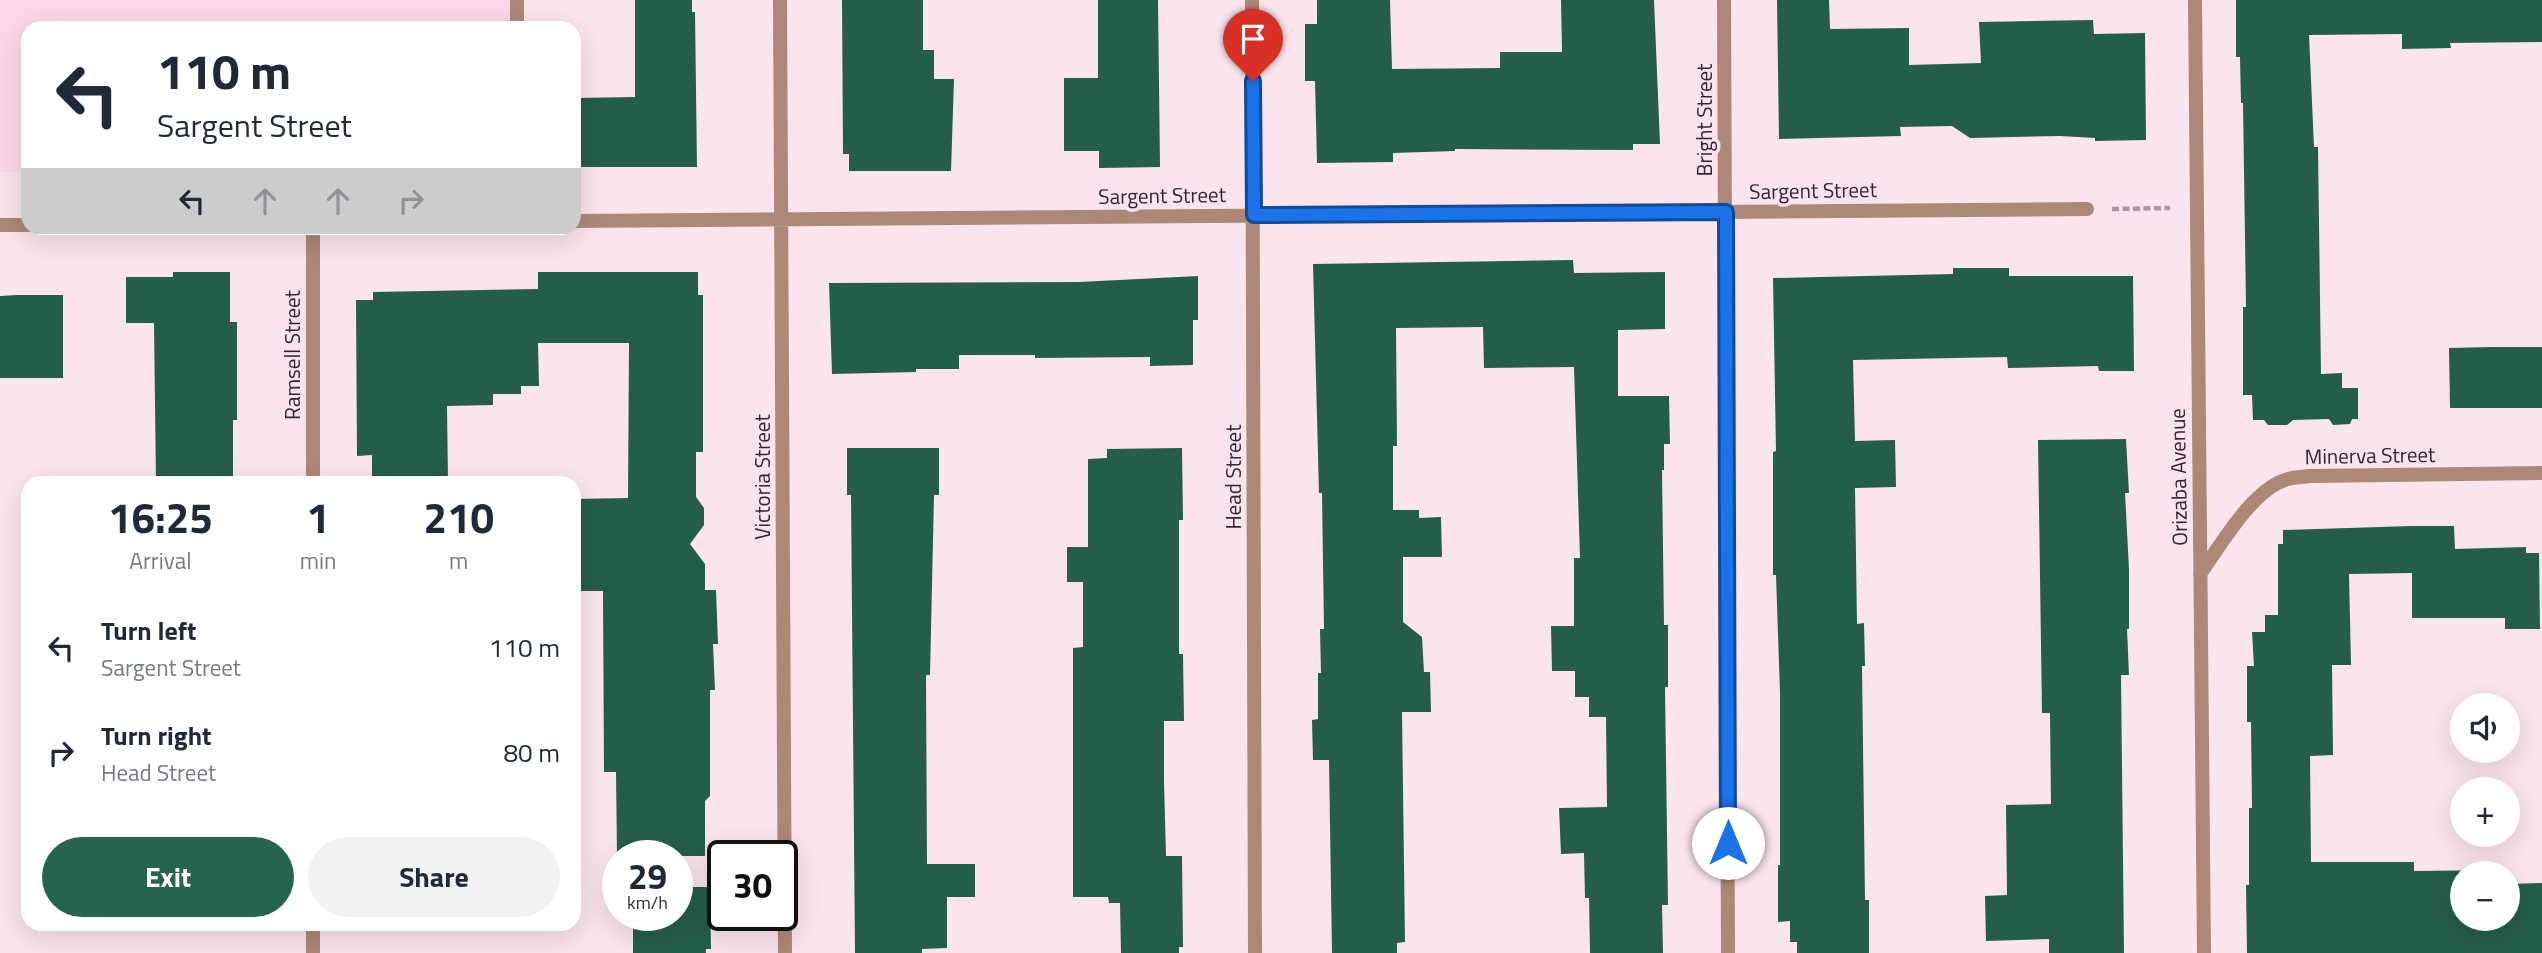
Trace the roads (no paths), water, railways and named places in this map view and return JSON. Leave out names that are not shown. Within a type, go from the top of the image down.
[{"type":"street","points":[[517,0],[517,21]]},
{"type":"street","name":"Victoria Street","points":[[780,0],[785,953]]},
{"type":"street","name":"Head Street","points":[[1252,0],[1255,953]]},
{"type":"street","name":"Bright Street","points":[[1724,0],[1728,953]]},
{"type":"street","name":"Orizaba Avenue","points":[[2195,0],[2204,953]]},
{"type":"street","name":"Sargent Street","points":[[581,221],[2087,209]]},
{"type":"street","points":[[0,225],[21,225]]},
{"type":"street","name":"Ramsell Street","points":[[313,235],[313,476]]},
{"type":"street","name":"Minerva Street","points":[[2200,574],[2251,505],[2268,489],[2287,479],[2310,476],[2542,473]]},
{"type":"street","points":[[313,931],[313,953]]}]
